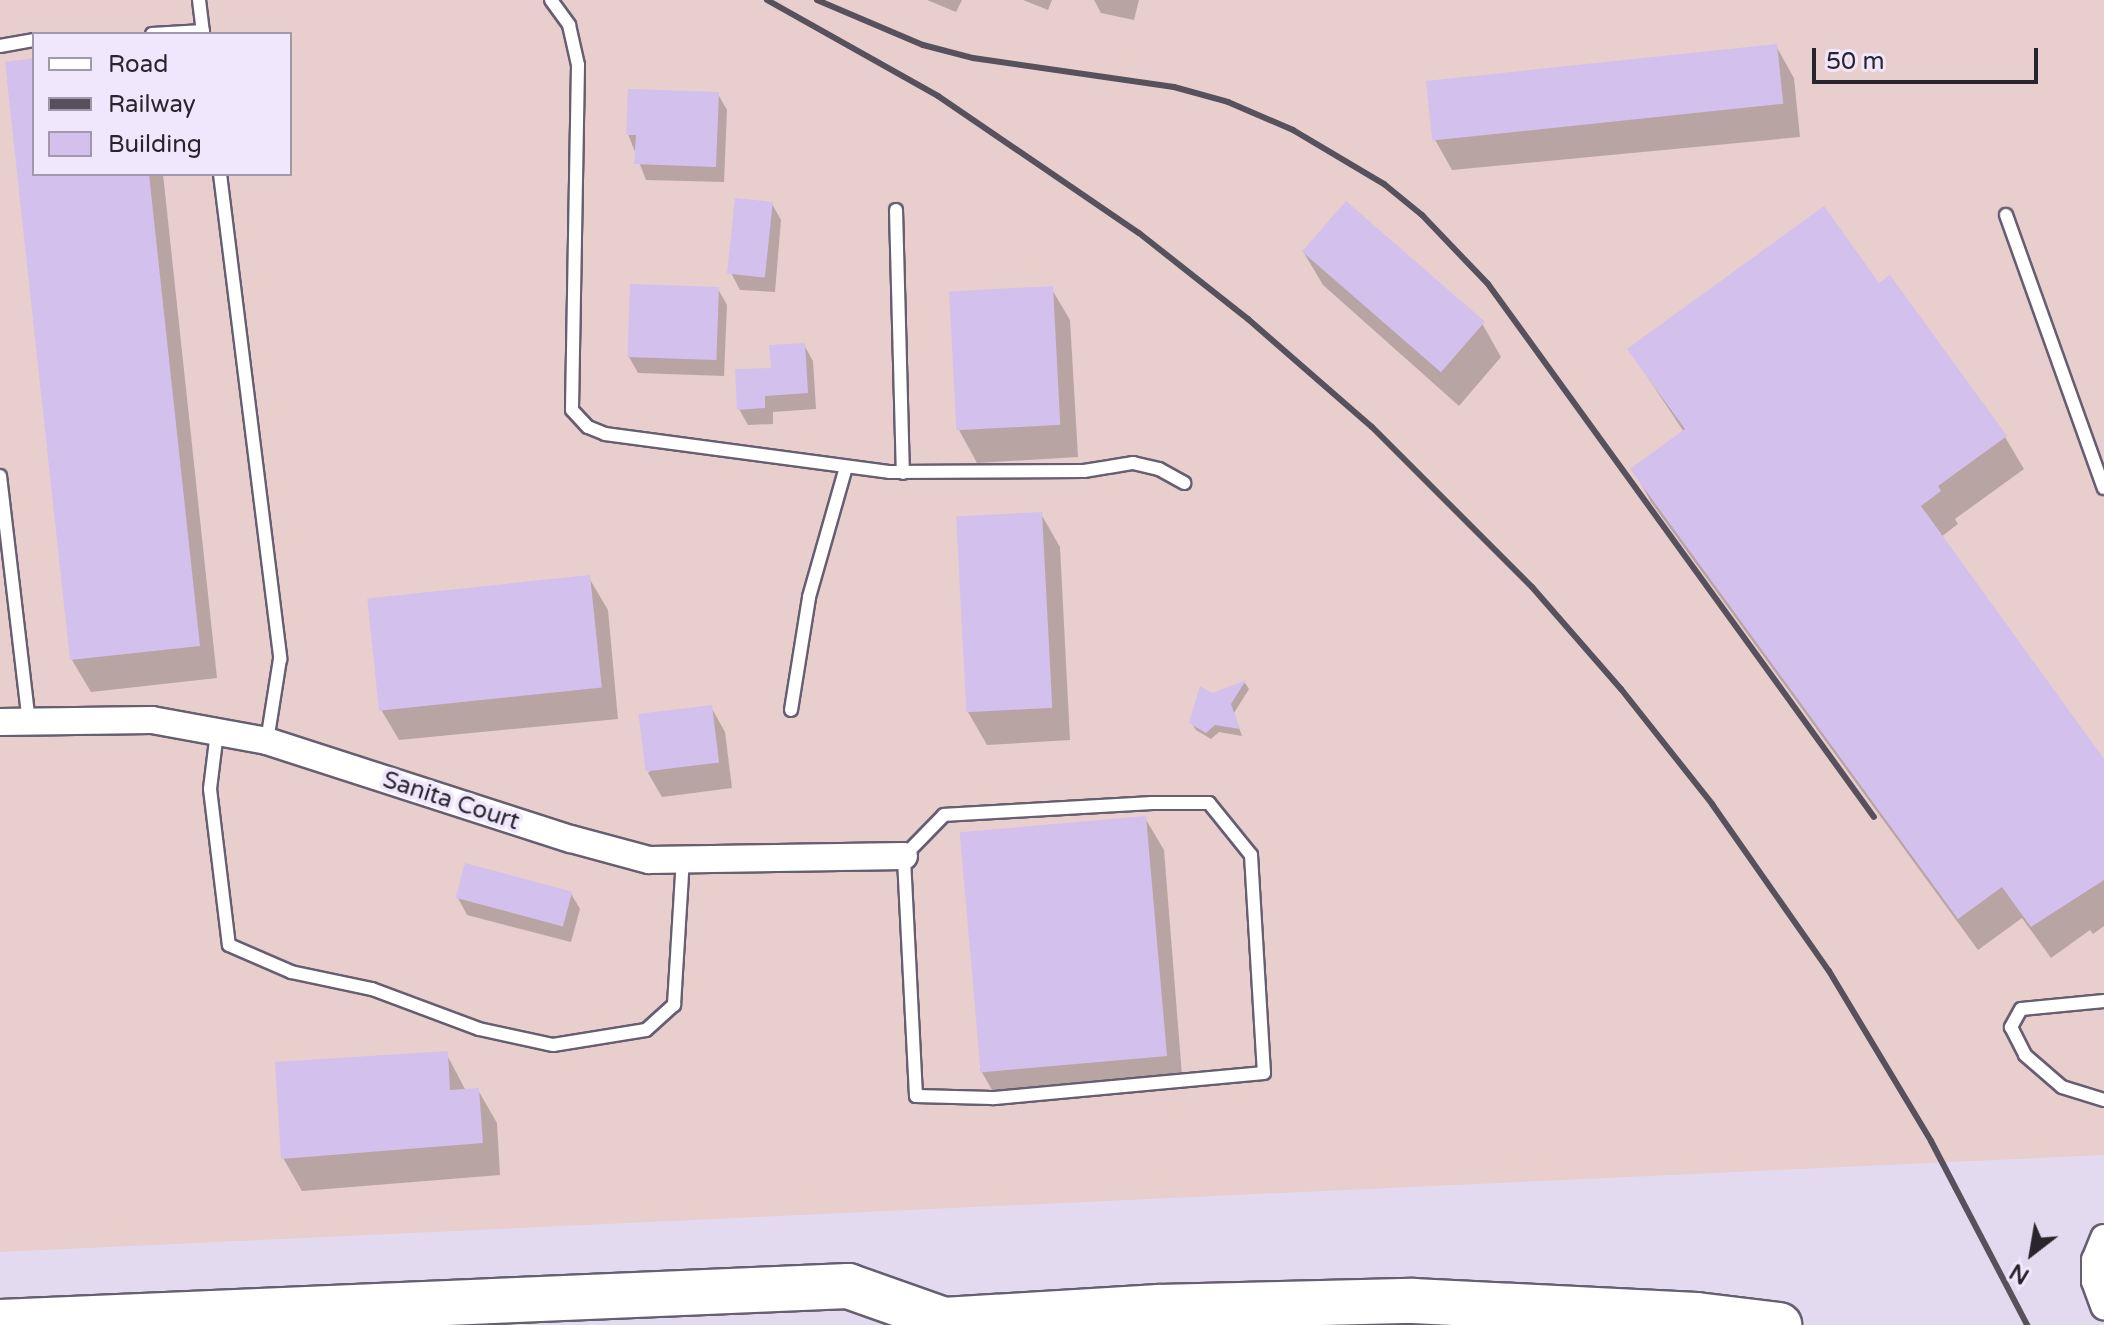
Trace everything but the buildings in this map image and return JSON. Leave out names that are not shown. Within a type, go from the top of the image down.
[{"type":"highway","points":[[0,1322],[848,1286],[931,1322],[1159,1307],[1413,1301],[1682,1314],[1779,1325]]},
{"type":"street","name":"Sanita Court","points":[[0,722],[152,720],[267,741],[571,839],[649,860],[904,856]]},
{"type":"street","points":[[2104,1238],[2095,1260],[2095,1281],[2104,1306]]},
{"type":"lane","points":[[199,0],[203,32]]},
{"type":"lane","points":[[551,0],[569,25],[578,65],[572,410],[578,419],[605,434],[846,467],[903,473],[1084,471],[1133,463],[1159,469],[1184,483]]},
{"type":"lane","points":[[0,46],[32,40]]},
{"type":"lane","points":[[220,176],[280,659],[267,741]]},
{"type":"lane","points":[[896,210],[903,473]]},
{"type":"lane","points":[[2006,215],[2104,488]]},
{"type":"lane","points":[[791,710],[809,597],[846,467]]},
{"type":"lane","points":[[0,476],[29,722]]},
{"type":"lane","points":[[217,732],[210,789],[229,945],[291,972],[372,989],[479,1029],[553,1045],[646,1030],[674,1005],[683,859]]},
{"type":"lane","points":[[1209,803],[1251,855],[1264,1073],[992,1098],[916,1096],[904,856],[944,815],[1209,803]]},
{"type":"lane","points":[[2104,1001],[2021,1009],[2011,1027],[2025,1055],[2062,1087],[2104,1100]]},
{"type":"shaded area","points":[[0,0],[2104,0],[2104,1155],[0,1252]]},
{"type":"railway","points":[[767,0],[938,96],[1139,233],[1248,319],[1372,427],[1532,587],[1621,689],[1712,804],[1829,971],[1931,1141],[2027,1325]]},
{"type":"railway","points":[[817,0],[923,45],[973,58],[1174,87],[1228,102],[1293,130],[1384,184],[1422,215],[1488,284],[1874,817]]}]
